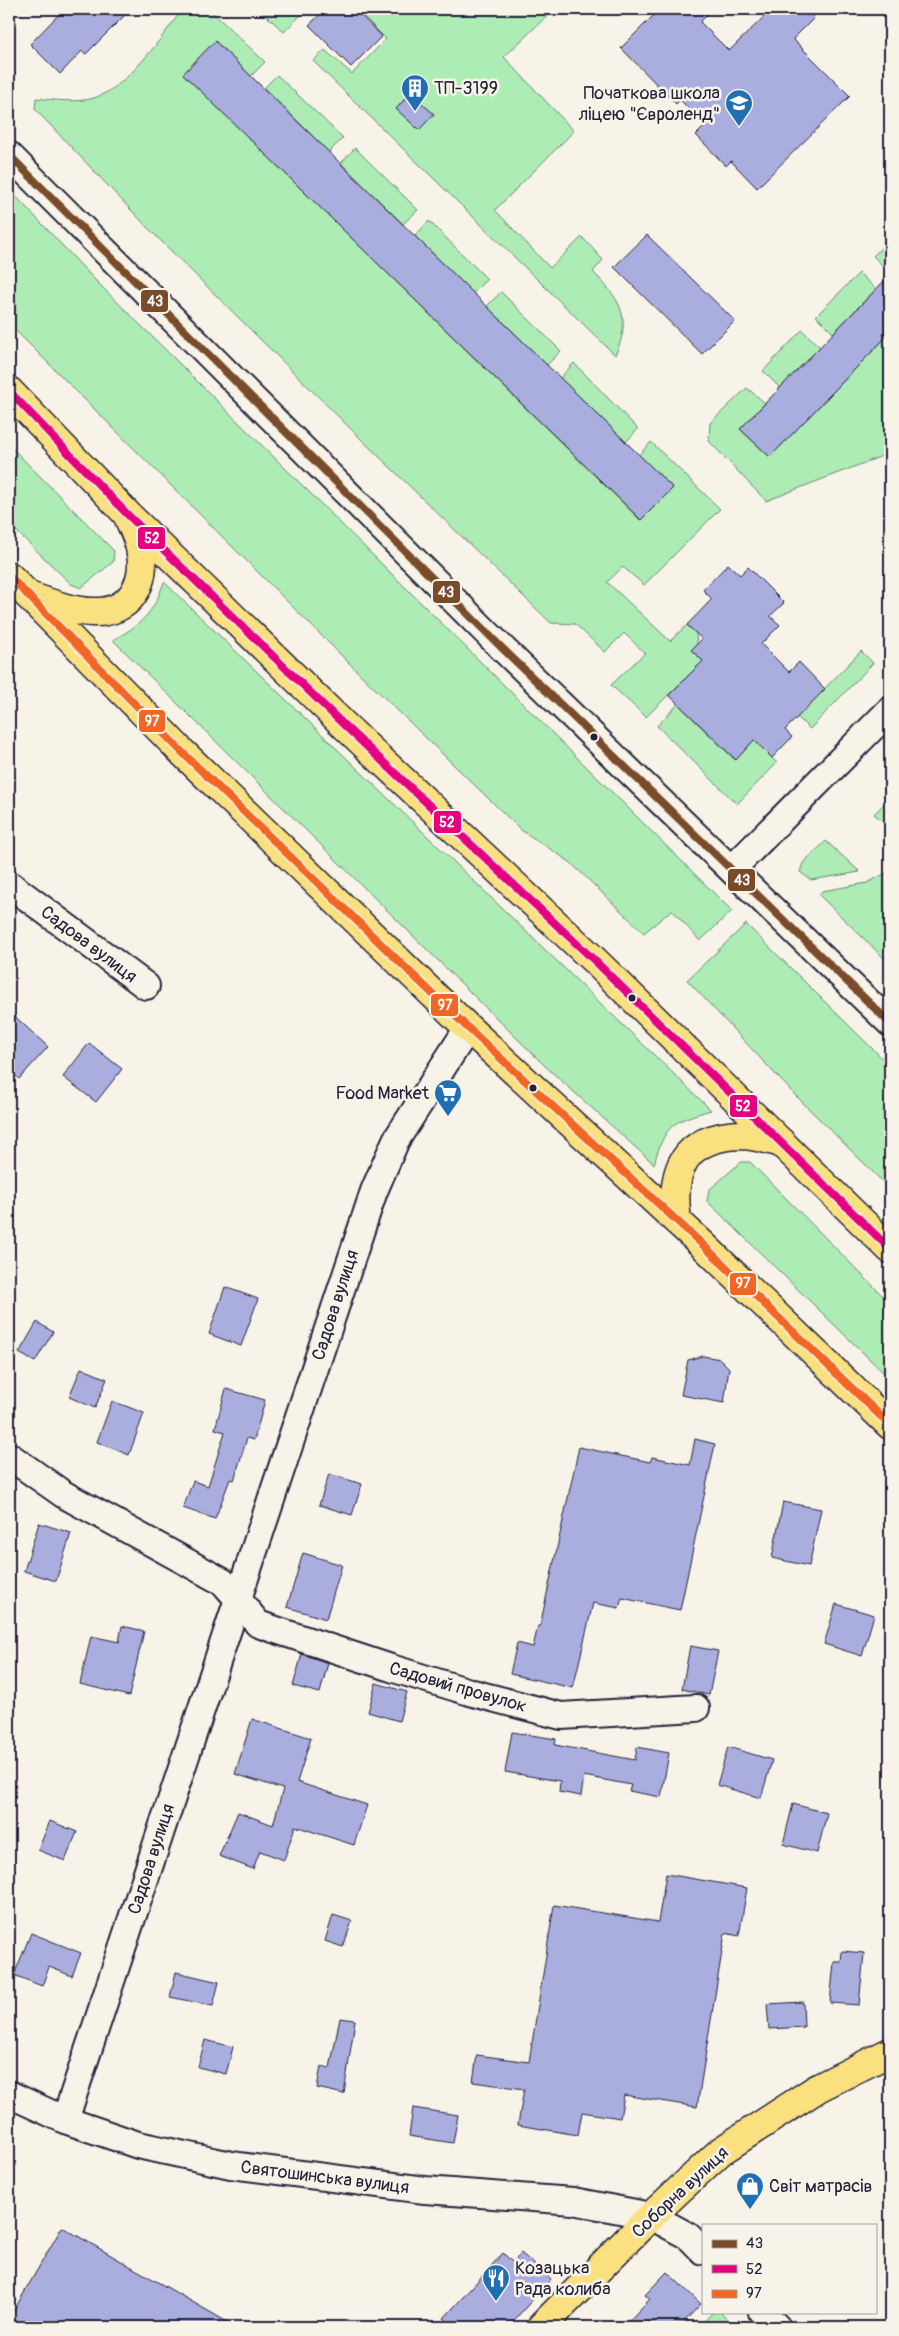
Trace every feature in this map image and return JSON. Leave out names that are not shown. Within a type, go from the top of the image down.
[{"type":"main road","points":[[9,391],[128,514],[346,727],[594,960],[890,1248]]},
{"type":"main road","points":[[17,586],[66,609],[110,612],[126,604],[137,589],[143,569],[140,548],[128,514]]},
{"type":"main road","points":[[17,586],[183,753],[468,1028],[677,1221],[890,1425]]},
{"type":"main road","points":[[677,1221],[674,1197],[676,1174],[687,1155],[710,1140],[742,1135],[782,1143]]},
{"type":"main road","name":"Соборна вулиця","points":[[541,2327],[651,2216],[721,2151],[818,2088],[890,2052]]},
{"type":"street","points":[[9,155],[467,613],[890,1023]]},
{"type":"street","points":[[732,869],[890,710]]},
{"type":"street","name":"Садова вулиця","points":[[9,884],[146,986]]},
{"type":"street","name":"Садова вулиця","points":[[65,2120],[374,1191],[396,1140],[468,1028]]},
{"type":"street","points":[[9,1456],[63,1494],[223,1582],[238,1599]]},
{"type":"street","name":"Садовий провулок","points":[[238,1599],[258,1624],[409,1674],[561,1716],[696,1708]]},
{"type":"street","name":"Святошинська вулиця","points":[[9,2094],[65,2120],[138,2145],[231,2165],[426,2190],[574,2202],[651,2216]]},
{"type":"street","points":[[651,2216],[688,2236],[702,2250]]},
{"type":"street","points":[[764,2314],[777,2327]]},
{"type":"green space","points":[[183,9],[209,9],[265,62],[251,76],[215,41],[184,74],[640,520],[673,488],[639,455],[651,442],[720,509],[644,585],[623,567],[607,582],[670,641],[687,625],[696,633],[697,644],[691,650],[703,661],[646,717],[611,685],[645,653],[624,633],[605,652],[575,624],[551,623],[363,441],[151,231],[35,109],[36,98],[65,101],[80,100],[94,98],[107,92],[120,83],[143,60]]},
{"type":"green space","points":[[259,9],[307,9],[284,32]]},
{"type":"green space","points":[[356,9],[545,9],[549,14],[504,57],[574,131],[495,210],[550,268],[582,237],[603,260],[593,272],[617,300],[623,320],[623,330],[615,355],[313,61],[325,50],[352,74],[386,39]]},
{"type":"green space","points":[[277,75],[343,138],[329,152],[264,88]]},
{"type":"green space","points":[[355,148],[418,210],[403,224],[341,163]]},
{"type":"green space","points":[[9,189],[94,279],[732,911],[700,941],[672,910],[644,933],[570,862],[521,830],[362,676],[9,324]]},
{"type":"green space","points":[[429,221],[487,279],[473,293],[415,236]]},
{"type":"green space","points":[[890,239],[890,273],[873,256]]},
{"type":"green space","points":[[859,273],[876,289],[833,333],[816,316]]},
{"type":"green space","points":[[501,292],[561,351],[547,365],[487,306]]},
{"type":"green space","points":[[802,330],[820,347],[780,388],[763,371]]},
{"type":"green space","points":[[890,333],[890,453],[766,501],[709,441],[710,423],[747,388],[765,403],[740,429],[770,457]]},
{"type":"green space","points":[[574,363],[638,429],[626,442],[560,378]]},
{"type":"green space","points":[[9,445],[114,551],[113,562],[81,588],[71,584],[9,524]]},
{"type":"green space","points":[[164,582],[711,1110],[687,1118],[672,1126],[662,1141],[654,1164],[544,1065],[113,640],[132,629],[145,617],[151,610]]},
{"type":"green space","points":[[861,651],[873,663],[810,729],[797,717]]},
{"type":"green space","points":[[678,704],[735,760],[754,740],[777,763],[737,804],[657,726]]},
{"type":"green space","points":[[890,798],[890,828],[874,814]]},
{"type":"green space","points":[[826,841],[860,872],[811,880],[800,872],[803,863]]},
{"type":"green space","points":[[890,871],[890,964],[819,895],[822,891],[867,883]]},
{"type":"green space","points":[[746,924],[890,1066],[890,1189],[793,1093],[687,980]]},
{"type":"green space","points":[[741,1162],[750,1162],[890,1303],[890,1379],[707,1201],[709,1190]]},
{"type":"green space","points":[[711,2314],[722,2314],[734,2327],[699,2327]]},
{"type":"building","points":[[64,9],[131,9],[86,54],[82,51],[60,74],[30,44]]},
{"type":"building","points":[[326,9],[354,9],[382,36],[351,67],[309,25]]},
{"type":"building","points":[[660,9],[713,9],[700,22],[729,51],[772,9],[805,9],[814,18],[793,39],[850,96],[757,188],[731,161],[726,166],[696,135],[706,125],[680,100],[676,104],[621,48]]},
{"type":"building","points":[[215,41],[673,488],[641,520],[183,74]]},
{"type":"building","name":"ТП-3199","points":[[410,93],[434,114],[419,130],[396,109]]},
{"type":"building","points":[[647,235],[735,321],[702,354],[614,267]]},
{"type":"building","points":[[890,275],[890,333],[770,457],[740,429]]},
{"type":"building","points":[[728,564],[740,575],[748,567],[784,603],[770,616],[780,625],[761,644],[789,672],[799,662],[825,689],[785,730],[792,737],[772,758],[754,740],[736,760],[669,695],[703,661],[691,650],[702,639],[687,625],[712,599],[703,590]]},
{"type":"building","points":[[9,1011],[48,1047],[19,1079],[9,1069]]},
{"type":"building","points":[[89,1043],[122,1069],[96,1102],[63,1077]]},
{"type":"building","points":[[225,1287],[258,1299],[241,1346],[209,1334]]},
{"type":"building","points":[[37,1322],[53,1332],[35,1362],[19,1353]]},
{"type":"building","points":[[703,1356],[720,1359],[729,1368],[724,1403],[681,1395],[688,1360]]},
{"type":"building","points":[[81,1368],[107,1379],[95,1408],[69,1397]]},
{"type":"building","points":[[226,1389],[265,1400],[254,1440],[247,1438],[234,1480],[230,1479],[215,1519],[183,1508],[193,1481],[208,1486],[225,1432],[215,1429]]},
{"type":"building","points":[[112,1401],[144,1413],[129,1455],[97,1442]]},
{"type":"building","points":[[695,1439],[715,1444],[680,1610],[622,1598],[619,1608],[593,1603],[573,1688],[510,1674],[517,1643],[533,1647],[538,1626],[540,1626],[579,1447],[650,1462],[652,1457],[690,1465]]},
{"type":"building","points":[[329,1474],[362,1484],[352,1515],[319,1505]]},
{"type":"building","points":[[783,1502],[821,1509],[809,1566],[772,1558]]},
{"type":"building","points":[[39,1523],[71,1533],[56,1581],[24,1571]]},
{"type":"building","points":[[303,1553],[342,1565],[326,1619],[287,1607]]},
{"type":"building","points":[[836,1604],[874,1615],[862,1656],[824,1644]]},
{"type":"building","points":[[122,1626],[144,1631],[129,1696],[80,1684],[91,1636],[119,1642]]},
{"type":"building","points":[[690,1646],[718,1651],[709,1695],[682,1689]]},
{"type":"building","points":[[302,1654],[328,1663],[320,1693],[293,1686]]},
{"type":"building","points":[[376,1683],[407,1692],[399,1721],[368,1712]]},
{"type":"building","points":[[252,1719],[311,1738],[297,1782],[367,1805],[354,1845],[295,1826],[284,1860],[260,1851],[253,1869],[219,1856],[238,1812],[273,1825],[283,1789],[235,1774]]},
{"type":"building","points":[[512,1732],[556,1739],[555,1745],[635,1760],[637,1747],[669,1753],[661,1797],[629,1791],[631,1785],[584,1776],[581,1796],[559,1792],[560,1781],[505,1772]]},
{"type":"building","points":[[728,1747],[772,1760],[761,1798],[717,1785]]},
{"type":"building","points":[[793,1804],[827,1813],[817,1853],[783,1844]]},
{"type":"building","points":[[50,1821],[77,1832],[65,1861],[38,1850]]},
{"type":"building","points":[[666,1874],[747,1888],[739,1936],[725,1933],[697,2107],[624,2095],[620,2118],[582,2112],[578,2135],[518,2125],[524,2089],[473,2082],[477,2055],[529,2062],[554,1905],[658,1922]]},
{"type":"building","points":[[333,1915],[352,1921],[343,1947],[325,1941]]},
{"type":"building","points":[[31,1933],[81,1953],[72,1976],[49,1967],[42,1986],[14,1975]]},
{"type":"building","points":[[842,1951],[864,1953],[859,2005],[830,2003],[834,1962],[841,1962]]},
{"type":"building","points":[[176,1972],[219,1982],[213,2006],[170,1997]]},
{"type":"building","points":[[803,2002],[804,2027],[769,2029],[767,2004]]},
{"type":"building","points":[[340,2018],[355,2020],[344,2094],[317,2088],[321,2066],[330,2068]]},
{"type":"building","points":[[205,2040],[233,2047],[226,2074],[198,2067]]},
{"type":"building","points":[[413,2108],[458,2115],[453,2143],[409,2136]]},
{"type":"building","points":[[62,2227],[236,2327],[9,2327],[9,2319]]},
{"type":"building","points":[[503,2253],[513,2263],[521,2253],[551,2279],[508,2327],[454,2327],[444,2318]]},
{"type":"building","points":[[667,2272],[701,2304],[679,2327],[623,2327],[650,2299],[645,2295]]},
{"type":"transit line","name":"43","points":[[9,155],[502,648],[890,1023]]},
{"type":"transit line","name":"52","points":[[9,391],[127,514],[346,727],[594,960],[890,1249]]},
{"type":"transit line","name":"97","points":[[9,576],[183,753],[468,1028],[702,1244],[890,1425]]},
{"type":"place","name":"ТП-3199","points":[[415,112]]},
{"type":"place","name":"Початкова школа ліцею \"Євроленд\"","points":[[739,127]]},
{"type":"place","name":"Food Market","points":[[448,1117]]},
{"type":"place","name":"Світ матрасів","points":[[750,2210]]},
{"type":"place","name":"Козацька Рада колиба","points":[[496,2302]]}]
